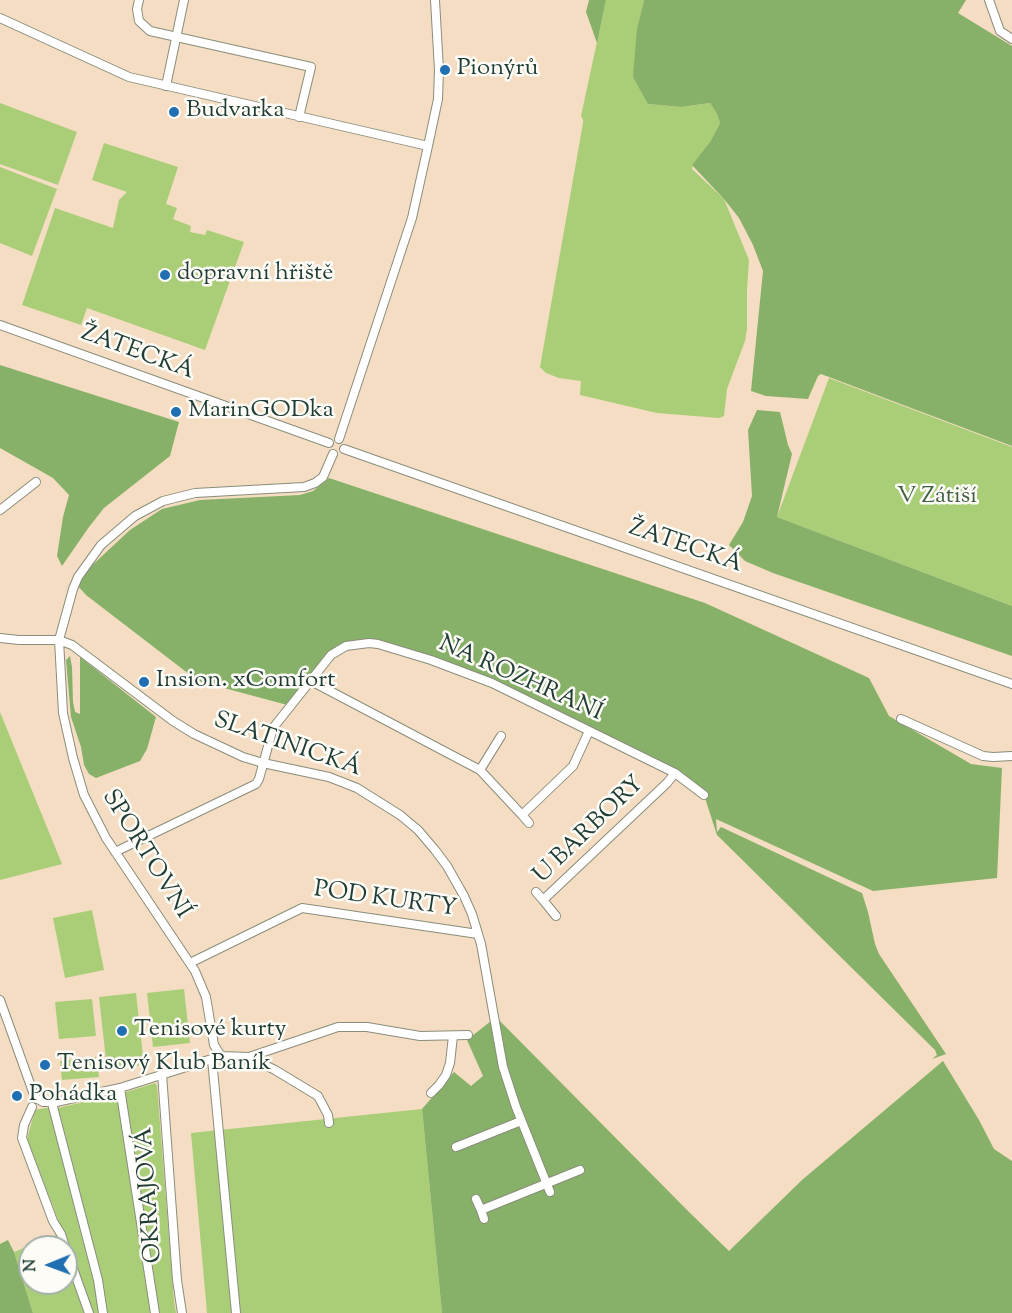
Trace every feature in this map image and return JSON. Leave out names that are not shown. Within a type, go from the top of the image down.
[{"type":"street","points":[[139,0],[136,9],[139,21],[150,31],[311,67],[299,117]]},
{"type":"street","points":[[166,86],[184,0]]},
{"type":"street","points":[[339,439],[412,218],[428,146],[438,99],[439,70],[435,0]]},
{"type":"street","points":[[989,0],[1000,31],[1012,39]]},
{"type":"street","points":[[0,18],[129,77],[428,146]]},
{"type":"street","name":"ŽATECKÁ","points":[[0,325],[329,443]]},
{"type":"street","points":[[339,439],[344,444],[344,449],[339,454],[333,454],[328,448],[329,443],[339,439]]},
{"type":"street","name":"ŽATECKÁ","points":[[344,449],[1012,684]]},
{"type":"street","name":"SPORTOVNÍ","points":[[236,1313],[217,1058],[206,997],[190,963],[106,838],[84,795],[63,713],[59,640],[78,577],[101,545],[135,516],[163,501],[195,493],[304,487],[323,477],[333,454]]},
{"type":"street","points":[[0,510],[36,482]]},
{"type":"street","points":[[0,638],[59,640]]},
{"type":"street","name":"SLATINICKÁ","points":[[59,640],[72,645],[173,721],[194,734],[263,763],[329,777],[357,788],[400,815],[418,830],[447,866],[464,896],[478,934],[503,1067],[548,1188]]},
{"type":"street","name":"NA ROZHRANÍ","points":[[115,852],[256,784],[273,728],[330,655],[346,646],[369,643],[431,660],[492,683],[675,773],[704,795]]},
{"type":"street","points":[[310,681],[480,770],[529,823]]},
{"type":"street","points":[[901,719],[983,756],[1012,756]]},
{"type":"street","points":[[522,815],[573,766],[589,731]]},
{"type":"street","points":[[480,770],[501,736]]},
{"type":"street","name":"U BARBORY","points":[[556,916],[543,900],[675,773]]},
{"type":"street","points":[[536,892],[543,900]]},
{"type":"street","name":"POD KURTY","points":[[190,963],[302,908],[478,934]]},
{"type":"street","points":[[0,1000],[33,1092],[39,1100],[52,1103],[120,1088],[217,1058],[249,1057],[338,1027],[367,1027],[420,1036],[468,1035]]},
{"type":"street","points":[[431,1093],[446,1075],[450,1063],[453,1036]]},
{"type":"street","points":[[249,1057],[318,1096],[328,1115],[329,1124]]},
{"type":"street","name":"OKRAJOVÁ","points":[[162,1074],[177,1280],[182,1313]]},
{"type":"street","points":[[120,1088],[155,1313]]},
{"type":"street","points":[[52,1103],[98,1280],[103,1313]]},
{"type":"street","points":[[32,1107],[24,1125],[22,1138],[53,1221],[61,1235]]},
{"type":"street","points":[[456,1147],[521,1120]]},
{"type":"street","points":[[481,1210],[548,1188],[580,1170]]},
{"type":"street","points":[[476,1199],[484,1219]]},
{"type":"street","points":[[78,1282],[89,1313]]},
{"type":"green space","points":[[589,0],[606,0],[597,43],[586,12]]},
{"type":"green space","points":[[606,0],[644,0],[637,28],[648,104],[681,107],[710,103],[720,123],[692,169],[724,199],[749,260],[745,341],[727,389],[724,416],[719,418],[657,413],[580,395],[581,381],[559,378],[546,373],[540,367],[583,123],[581,116]]},
{"type":"green space","points":[[644,0],[966,0],[958,13],[1012,46],[1012,446],[821,374],[808,399],[766,396],[751,391],[763,271],[739,218],[692,165],[710,142],[720,123],[710,103],[681,107],[648,104],[633,77],[637,28]]},
{"type":"green space","points":[[0,103],[77,132],[58,185],[0,164]]},
{"type":"green space","name":"dopravní hřiště","points":[[104,143],[178,167],[166,204],[177,208],[173,219],[191,226],[190,232],[205,235],[207,230],[244,242],[205,350],[87,308],[81,325],[22,305],[55,208],[113,228],[119,200],[127,192],[92,180]]},
{"type":"green space","points":[[0,167],[57,189],[32,256],[0,243]]},
{"type":"green space","points":[[0,365],[179,422],[170,456],[104,508],[62,566],[57,556],[69,495],[53,478],[0,448]]},
{"type":"green space","name":"V Zátiší","points":[[829,378],[1012,447],[1012,606],[777,517]]},
{"type":"green space","points":[[757,410],[780,412],[792,454],[777,517],[1012,606],[1012,656],[773,573],[745,561],[729,545],[743,522],[752,496],[748,430]]},
{"type":"green space","points":[[329,478],[705,603],[869,678],[889,716],[971,764],[1002,768],[997,878],[873,891],[716,819],[717,832],[721,827],[862,893],[879,954],[946,1054],[932,1059],[937,1055],[935,1050],[717,835],[704,795],[675,773],[492,683],[378,644],[349,645],[328,658],[291,706],[198,681],[86,595],[77,585],[87,570],[130,530],[162,509],[200,500],[300,495],[313,491]]},
{"type":"green space","points":[[70,656],[75,712],[80,714],[80,657],[156,717],[147,749],[140,761],[96,778],[89,774],[84,765],[81,747],[71,717],[66,660]]},
{"type":"green space","points":[[0,712],[62,864],[0,880]]},
{"type":"green space","name":"Tenisové kurty","points":[[92,910],[104,970],[65,978],[53,918]]},
{"type":"green space","name":"Tenisové kurty","points":[[184,989],[190,1043],[153,1047],[147,993]]},
{"type":"green space","name":"Tenisové kurty","points":[[136,993],[144,1065],[107,1069],[99,997]]},
{"type":"green space","name":"Tenisové kurty","points":[[92,999],[96,1036],[59,1039],[55,1002]]},
{"type":"green space","points":[[496,1017],[729,1251],[802,1180],[943,1061],[994,1149],[1012,1161],[1012,1313],[442,1313],[422,1109],[454,1072],[471,1086],[483,1076],[467,1040]]},
{"type":"green space","name":"Tenisové kurty","points":[[96,1057],[99,1077],[62,1080],[60,1061]]},
{"type":"green space","points":[[155,1083],[157,1086],[176,1313],[33,1313],[27,1295],[78,1295],[78,1235],[56,1235],[63,1232],[27,1139],[35,1110],[53,1109]]},
{"type":"green space","points":[[422,1109],[442,1313],[207,1313],[191,1133]]},
{"type":"green space","points":[[8,1240],[14,1252],[18,1265],[18,1295],[27,1295],[33,1313],[0,1313],[0,1244]]},
{"type":"green space","points":[[18,1250],[18,1265],[14,1252]]},
{"type":"place","name":"Pionýrů","points":[[445,70]]},
{"type":"place","name":"Budvarka","points":[[174,112]]},
{"type":"place","name":"dopravní hřiště","points":[[165,275]]},
{"type":"place","name":"MarinGODka","points":[[176,412]]},
{"type":"place","name":"Insion. xComfort","points":[[144,682]]},
{"type":"place","name":"Tenisové kurty","points":[[122,1031]]},
{"type":"place","name":"Tenisový Klub Baník","points":[[45,1065]]},
{"type":"place","name":"Pohádka","points":[[17,1096]]}]
